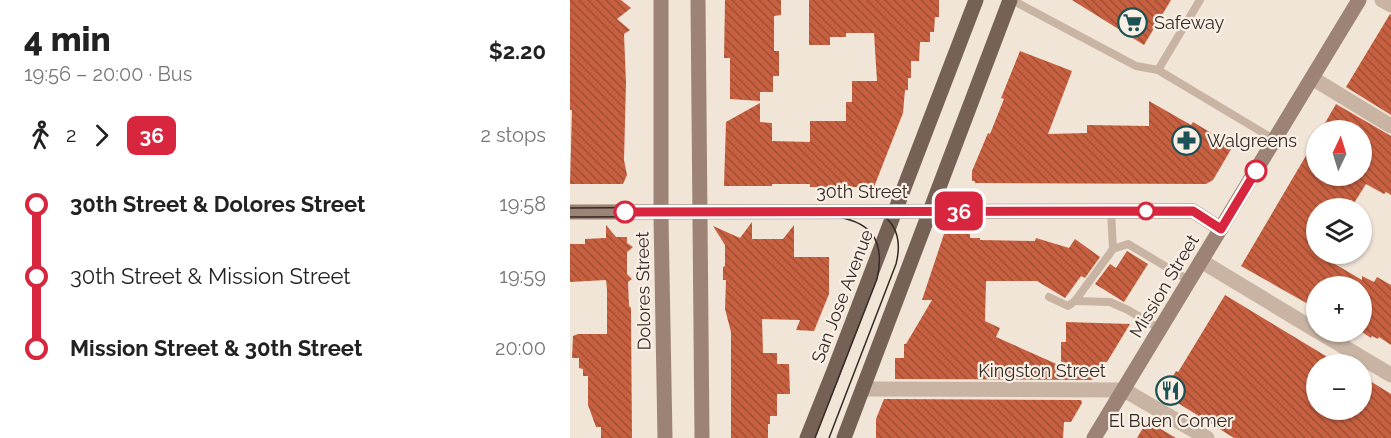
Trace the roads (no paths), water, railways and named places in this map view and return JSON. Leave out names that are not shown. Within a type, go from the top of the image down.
[{"type":"main road","name":"Dolores Street","points":[[661,0],[661,212],[665,438]]},
{"type":"main road","points":[[698,0],[702,438]]},
{"type":"main road","name":"San Jose Avenue","points":[[807,438],[976,0]]},
{"type":"main road","points":[[844,438],[1011,0]]},
{"type":"main road","name":"Mission Street","points":[[1094,438],[1359,0]]},
{"type":"main road","name":"30th Street","points":[[570,212],[1193,211],[1221,229]]},
{"type":"street","points":[[1382,0],[1391,5]]},
{"type":"street","points":[[1312,78],[1391,126]]},
{"type":"street","points":[[1201,261],[1306,324]]},
{"type":"street","points":[[1336,342],[1391,375]]},
{"type":"street","name":"Kingston Street","points":[[864,389],[1124,390],[1207,438]]},
{"type":"lane","points":[[1011,0],[1136,66],[1158,70],[1275,140]]},
{"type":"lane","points":[[1158,70],[1200,0]]},
{"type":"lane","points":[[1111,211],[1113,249]]},
{"type":"lane","points":[[1049,297],[1068,306],[1075,301],[1113,249],[1128,244],[1190,281]]},
{"type":"lane","points":[[1075,301],[1110,302],[1128,309],[1160,329]]},
{"type":"tram line","points":[[570,208],[858,206],[887,218],[896,233],[898,243],[896,264],[829,438]]},
{"type":"tram line","points":[[570,217],[830,216],[844,218],[865,227],[877,243],[879,253],[877,279],[815,438]]},
{"type":"place","name":"Safeway","points":[[1133,22]]},
{"type":"place","name":"Walgreens","points":[[1186,140]]},
{"type":"place","name":"El Buen Comer","points":[[1171,391]]}]
